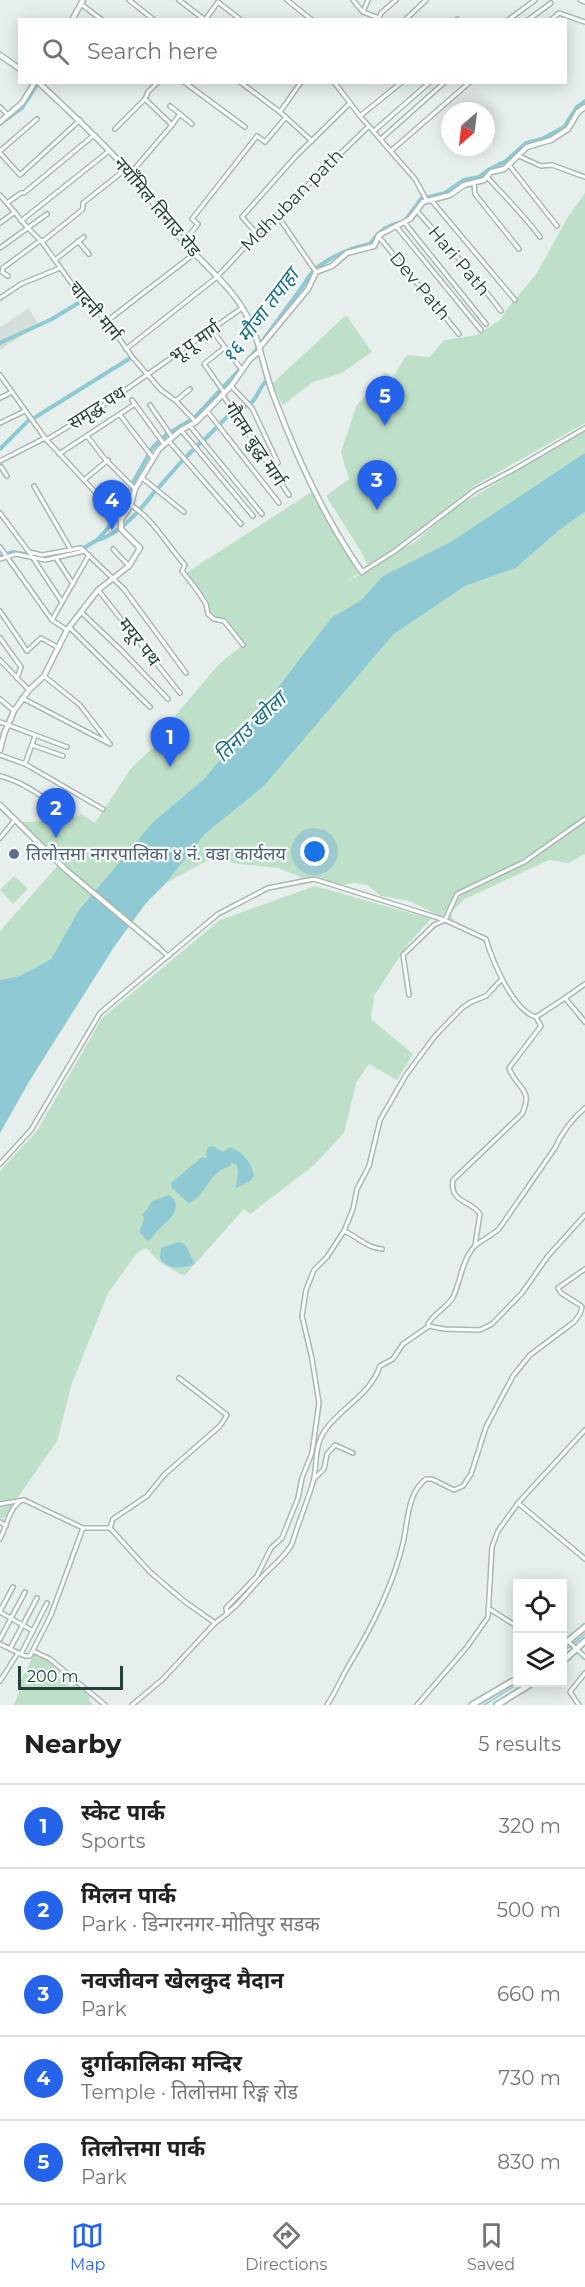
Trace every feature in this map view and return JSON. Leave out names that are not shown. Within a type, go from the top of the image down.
[{"type":"main road","points":[[568,1641],[585,1627]]},
{"type":"main road","points":[[567,1658],[585,1641]]},
{"type":"main road","points":[[472,1705],[513,1681]]},
{"type":"main road","points":[[497,1705],[527,1687]]},
{"type":"street","points":[[129,0],[152,18]]},
{"type":"street","points":[[179,0],[204,18]]},
{"type":"street","points":[[287,0],[310,18]]},
{"type":"street","points":[[353,0],[363,12],[378,18]]},
{"type":"street","points":[[363,12],[368,0]]},
{"type":"street","points":[[380,18],[381,13],[395,0]]},
{"type":"street","points":[[407,18],[426,0]]},
{"type":"street","points":[[511,18],[535,0]]},
{"type":"street","points":[[580,0],[585,2]]},
{"type":"street","points":[[206,18],[219,1],[239,18]]},
{"type":"street","points":[[73,18],[82,2],[100,18]]},
{"type":"street","points":[[531,18],[551,3]]},
{"type":"street","points":[[553,18],[559,13],[585,22]]},
{"type":"street","points":[[0,55],[18,68]]},
{"type":"street","points":[[0,122],[22,103],[35,84]]},
{"type":"street","name":"नयाँमिल तिनाउ रोड","points":[[38,84],[80,120],[109,150],[247,315],[273,393],[304,473],[362,572]]},
{"type":"street","points":[[115,129],[145,99],[156,84]]},
{"type":"street","points":[[187,84],[245,127]]},
{"type":"street","points":[[243,84],[280,111],[312,141]]},
{"type":"street","points":[[280,111],[300,84]]},
{"type":"street","points":[[336,84],[415,179],[429,201],[514,300]]},
{"type":"street","points":[[360,116],[400,84]]},
{"type":"street","points":[[374,131],[428,84]]},
{"type":"street","points":[[381,139],[443,84]]},
{"type":"street","points":[[391,151],[468,84]]},
{"type":"street","points":[[145,99],[172,125]]},
{"type":"street","points":[[257,234],[242,217],[330,120],[350,103]]},
{"type":"street","points":[[170,106],[192,124]]},
{"type":"street","points":[[0,107],[8,115]]},
{"type":"street","points":[[0,750],[2,733],[14,711],[28,690],[44,676],[68,629],[98,590],[129,566],[140,548],[121,529],[121,520],[131,505],[141,477],[164,444],[181,430],[196,422],[231,386],[308,289],[316,272],[332,266],[347,253],[374,246],[386,230],[404,222],[417,211],[423,202],[450,195],[464,185],[474,184],[487,177],[491,172],[504,169],[527,147],[551,140],[568,129],[578,112],[585,107]]},
{"type":"street","points":[[130,174],[180,114]]},
{"type":"street","points":[[184,242],[198,224],[192,219],[257,136],[264,142],[286,117]]},
{"type":"street","points":[[37,119],[0,152],[20,175],[80,120]]},
{"type":"street","name":"Mdhuban path","points":[[126,348],[217,277],[257,234],[369,126]]},
{"type":"street","points":[[7,203],[24,193],[94,135]]},
{"type":"street","points":[[21,221],[109,150]]},
{"type":"street","points":[[519,156],[542,166],[552,165],[585,177]]},
{"type":"street","points":[[509,165],[558,226]]},
{"type":"street","points":[[8,276],[2,272],[3,268],[83,209],[83,203],[126,169]]},
{"type":"street","points":[[487,177],[514,208],[524,215],[540,237]]},
{"type":"street","points":[[474,184],[475,194],[509,240],[519,249]]},
{"type":"street","name":"चादनी मार्ग","points":[[0,195],[21,221],[42,241],[72,284],[106,321],[160,390],[176,401],[196,422]]},
{"type":"street","name":"Hari Path","points":[[417,211],[501,311]]},
{"type":"street","points":[[0,223],[15,212]]},
{"type":"street","points":[[0,248],[47,214]]},
{"type":"street","points":[[277,215],[316,272]]},
{"type":"street","points":[[404,222],[486,324]]},
{"type":"street","points":[[396,226],[481,330]]},
{"type":"street","points":[[55,260],[84,237]]},
{"type":"street","name":"Dev Path","points":[[379,237],[459,334]]},
{"type":"street","points":[[78,241],[89,254]]},
{"type":"street","points":[[106,321],[194,254]]},
{"type":"street","points":[[0,298],[21,284],[61,268]]},
{"type":"street","name":"भू.पू मार्ग","points":[[148,375],[242,308]]},
{"type":"street","points":[[212,330],[242,370]]},
{"type":"street","name":"गौतम बुद्ध मार्ग","points":[[224,348],[204,364],[289,495]]},
{"type":"street","points":[[0,375],[45,439],[121,520]]},
{"type":"street","name":"समृद्ध पथ","points":[[0,465],[104,405],[148,375]]},
{"type":"street","points":[[231,386],[252,408],[278,463]]},
{"type":"street","points":[[176,401],[190,389]]},
{"type":"street","points":[[0,398],[12,392]]},
{"type":"street","points":[[132,399],[164,444]]},
{"type":"street","points":[[59,454],[135,404]]},
{"type":"street","points":[[150,405],[169,432],[170,438],[241,524]]},
{"type":"street","points":[[0,423],[25,411]]},
{"type":"street","points":[[207,411],[279,503]]},
{"type":"street","points":[[120,415],[154,459]]},
{"type":"street","points":[[190,426],[262,514]]},
{"type":"street","points":[[362,572],[395,551],[475,490],[585,428]]},
{"type":"street","points":[[181,430],[253,516]]},
{"type":"street","points":[[87,436],[135,489]]},
{"type":"street","points":[[84,480],[108,460]]},
{"type":"street","points":[[0,465],[7,476]]},
{"type":"street","points":[[141,477],[184,512]]},
{"type":"street","points":[[34,486],[71,550]]},
{"type":"street","points":[[131,505],[158,530],[166,545],[185,565],[182,571],[206,604],[208,614],[214,619],[224,621],[243,645]]},
{"type":"street","points":[[0,513],[62,602]]},
{"type":"street","points":[[0,547],[52,620],[68,629],[150,707]]},
{"type":"street","points":[[0,559],[16,554],[45,560],[83,549]]},
{"type":"street","points":[[29,552],[42,555],[83,549],[124,589],[186,674]]},
{"type":"street","points":[[113,549],[129,566]]},
{"type":"street","points":[[52,620],[89,555]]},
{"type":"street","points":[[56,558],[73,584]]},
{"type":"street","name":"मयूर पथ","points":[[98,590],[180,693]]},
{"type":"street","points":[[0,611],[27,651],[40,638],[59,648]]},
{"type":"street","points":[[81,612],[168,699]]},
{"type":"street","points":[[0,638],[21,668],[17,678]]},
{"type":"street","points":[[0,660],[28,690]]},
{"type":"street","points":[[22,698],[110,744],[80,705],[44,676]]},
{"type":"street","points":[[0,699],[14,711]]},
{"type":"street","points":[[0,722],[67,747]]},
{"type":"street","points":[[25,764],[35,736]]},
{"type":"street","points":[[32,746],[63,756]]},
{"type":"street","points":[[0,755],[25,764],[103,809]]},
{"type":"street","points":[[0,776],[14,780],[71,817]]},
{"type":"street","points":[[0,805],[66,870],[168,956]]},
{"type":"street","points":[[409,995],[403,955],[434,925],[445,920],[458,894],[524,862],[585,819]]},
{"type":"street","points":[[0,838],[14,821]]},
{"type":"street","points":[[0,1164],[31,1130],[100,1013],[218,914],[268,888],[314,879],[445,920],[486,939],[491,959],[501,980],[529,1015],[536,1017],[541,1026],[509,1068],[514,1080],[526,1092],[528,1101],[522,1114],[453,1180],[454,1191],[462,1202],[472,1205],[480,1214],[475,1245],[460,1272],[453,1299],[432,1315],[429,1326]]},
{"type":"street","points":[[227,1614],[226,1608],[257,1576],[271,1548],[282,1538],[312,1453],[319,1403],[302,1316],[306,1290],[314,1270],[327,1257],[344,1231],[353,1209],[357,1189],[369,1166],[380,1120],[406,1075],[435,1036],[462,1008],[486,996],[501,980]]},
{"type":"street","points":[[536,1017],[585,984]]},
{"type":"street","points":[[565,998],[585,1022]]},
{"type":"street","points":[[475,1245],[499,1229],[555,1148],[561,1134],[585,1107]]},
{"type":"street","points":[[132,1705],[163,1679],[215,1623],[236,1608],[260,1579],[287,1553],[314,1479],[318,1446],[326,1428],[375,1381],[380,1366],[393,1359],[403,1344],[429,1326],[444,1329],[480,1330],[492,1324],[519,1296],[548,1256],[585,1215]]},
{"type":"street","points":[[344,1231],[355,1235],[366,1245],[382,1250]]},
{"type":"street","points":[[327,1705],[341,1684],[375,1620],[401,1550],[408,1510],[420,1486],[426,1479],[432,1479],[454,1490],[467,1482],[477,1461],[486,1427],[513,1376],[530,1354],[566,1330],[580,1314],[582,1309],[580,1305],[561,1293],[558,1288],[585,1269]]},
{"type":"street","points":[[111,1528],[113,1519],[147,1496],[165,1474],[220,1426],[227,1415],[179,1378]]},
{"type":"street","points":[[417,1705],[467,1647],[486,1621],[492,1547],[498,1531],[518,1503],[585,1430]]},
{"type":"street","points":[[314,1479],[324,1469],[327,1454],[335,1445],[353,1453]]},
{"type":"street","points":[[0,1503],[24,1500],[83,1528],[111,1528],[150,1572],[184,1601],[215,1623]]},
{"type":"street","points":[[0,1539],[16,1504],[24,1500]]},
{"type":"street","points":[[518,1503],[585,1559]]},
{"type":"street","points":[[0,1522],[6,1526]]},
{"type":"street","points":[[0,1644],[20,1654],[30,1656],[53,1609],[83,1528]]},
{"type":"street","points":[[13,1587],[0,1612],[33,1631]]},
{"type":"street","points":[[0,1639],[25,1592]]},
{"type":"street","points":[[10,1649],[37,1598]]},
{"type":"street","points":[[0,1681],[20,1654],[47,1603]]},
{"type":"street","points":[[488,1608],[513,1624]]},
{"type":"street","points":[[568,1641],[585,1657]]},
{"type":"street","points":[[33,1651],[50,1659],[105,1705]]},
{"type":"street","points":[[579,1705],[570,1692],[585,1673]]},
{"type":"shaded area","points":[[29,308],[38,325],[0,350],[0,327]]},
{"type":"green space","points":[[585,193],[585,423],[474,486],[393,550],[367,565],[362,553],[326,496],[349,479],[341,452],[356,406],[374,387],[384,372],[393,377],[407,355],[430,357],[444,340],[477,335],[500,320],[537,273],[568,217]]},
{"type":"green space","points":[[346,315],[372,352],[342,373],[313,382],[283,405],[272,384]]},
{"type":"green space","points":[[585,430],[585,453],[452,541],[383,576],[360,601],[332,617],[246,729],[204,779],[153,822],[79,910],[51,959],[20,976],[0,980],[0,931],[61,862],[20,822],[69,821],[81,814],[95,823],[132,767],[152,749],[174,717],[219,664],[243,645],[224,621],[210,613],[200,590],[186,573],[313,491],[362,572],[343,583],[374,568],[415,542],[453,509]]},
{"type":"green space","points":[[585,512],[585,817],[507,869],[456,892],[442,917],[410,901],[381,896],[367,885],[355,883],[341,885],[303,878],[278,868],[239,864],[212,858],[166,883],[206,833],[263,787],[393,635],[465,586],[516,568],[558,531]]},
{"type":"green space","points":[[585,821],[585,854],[569,863],[549,860],[465,899],[450,913],[454,921],[447,917],[460,896],[524,864]]},
{"type":"green space","points":[[14,876],[28,889],[13,904],[0,890]]},
{"type":"green space","points":[[315,886],[431,919],[408,944],[374,996],[371,1019],[413,1054],[397,1080],[369,1064],[356,1083],[344,1133],[313,1166],[250,1214],[244,1209],[184,1276],[161,1263],[146,1248],[137,1253],[108,1293],[71,1386],[57,1441],[3,1519],[0,1518],[0,1171],[37,1131],[102,1018],[220,920]]},
{"type":"green space","points":[[35,1652],[61,1671],[56,1677],[62,1680],[66,1675],[71,1680],[67,1684],[71,1687],[75,1683],[91,1695],[89,1700],[93,1705],[14,1705],[21,1680]]},
{"type":"water","name":"तिनाउ खोला","points":[[585,453],[585,512],[558,531],[516,568],[465,586],[393,635],[263,787],[206,833],[166,883],[146,903],[114,947],[30,1080],[0,1133],[0,980],[20,976],[51,959],[79,910],[153,822],[204,779],[246,729],[332,617],[360,601],[383,576],[452,541]]},
{"type":"water","points":[[213,1146],[223,1152],[230,1147],[239,1152],[249,1162],[254,1176],[250,1181],[236,1188],[238,1171],[237,1165],[232,1163],[215,1175],[198,1197],[188,1203],[171,1187],[171,1183],[202,1157],[207,1158],[208,1147]]},
{"type":"water","points":[[169,1195],[175,1200],[174,1213],[148,1241],[139,1232],[144,1219],[142,1214],[152,1201]]},
{"type":"water","points":[[179,1242],[185,1244],[195,1264],[176,1267],[167,1265],[160,1258],[161,1248]]},
{"type":"waterway","points":[[0,124],[22,108],[37,84]]},
{"type":"waterway","name":"१६ मौजा तपाहा","points":[[405,221],[421,199],[445,193],[464,180],[479,177],[506,161],[526,143],[542,139],[564,127],[577,107],[585,101]]},
{"type":"waterway","name":"१६ मौजा तपाहा","points":[[250,358],[316,269],[333,257],[370,244],[382,230],[399,223]]},
{"type":"waterway","points":[[0,343],[52,319],[85,299]]},
{"type":"waterway","points":[[34,418],[132,357]]},
{"type":"waterway","name":"१६ मौजा तपाहा","points":[[79,551],[97,540],[124,511],[131,486],[153,447],[166,435],[194,418],[243,366]]},
{"type":"waterway","points":[[251,403],[267,381]]},
{"type":"waterway","points":[[237,411],[246,406]]},
{"type":"waterway","points":[[205,439],[232,412]]},
{"type":"waterway","points":[[0,449],[29,420]]},
{"type":"waterway","points":[[186,457],[200,443]]},
{"type":"waterway","points":[[159,487],[182,461]]},
{"type":"waterway","points":[[98,540],[130,520],[155,491]]},
{"type":"waterway","name":"१६ मौजा तपाहा","points":[[0,556],[13,552],[42,557],[67,554]]},
{"type":"waterway","points":[[567,1649],[585,1634]]},
{"type":"waterway","points":[[484,1705],[513,1687]]},
{"type":"place","name":"तिलोत्तमा पार्क","points":[[385,426]]},
{"type":"place","name":"नवजीवन खेलकुद मैदान","points":[[377,510]]},
{"type":"place","name":"दुर्गाकालिका मन्दिर","points":[[112,530]]},
{"type":"place","name":"स्केट पार्क","points":[[170,767]]},
{"type":"place","name":"मिलन पार्क","points":[[56,838]]},
{"type":"place","name":"तिलोत्तमा नगरपालिका ४ नं. वडा कार्यलय","points":[[14,854]]}]
